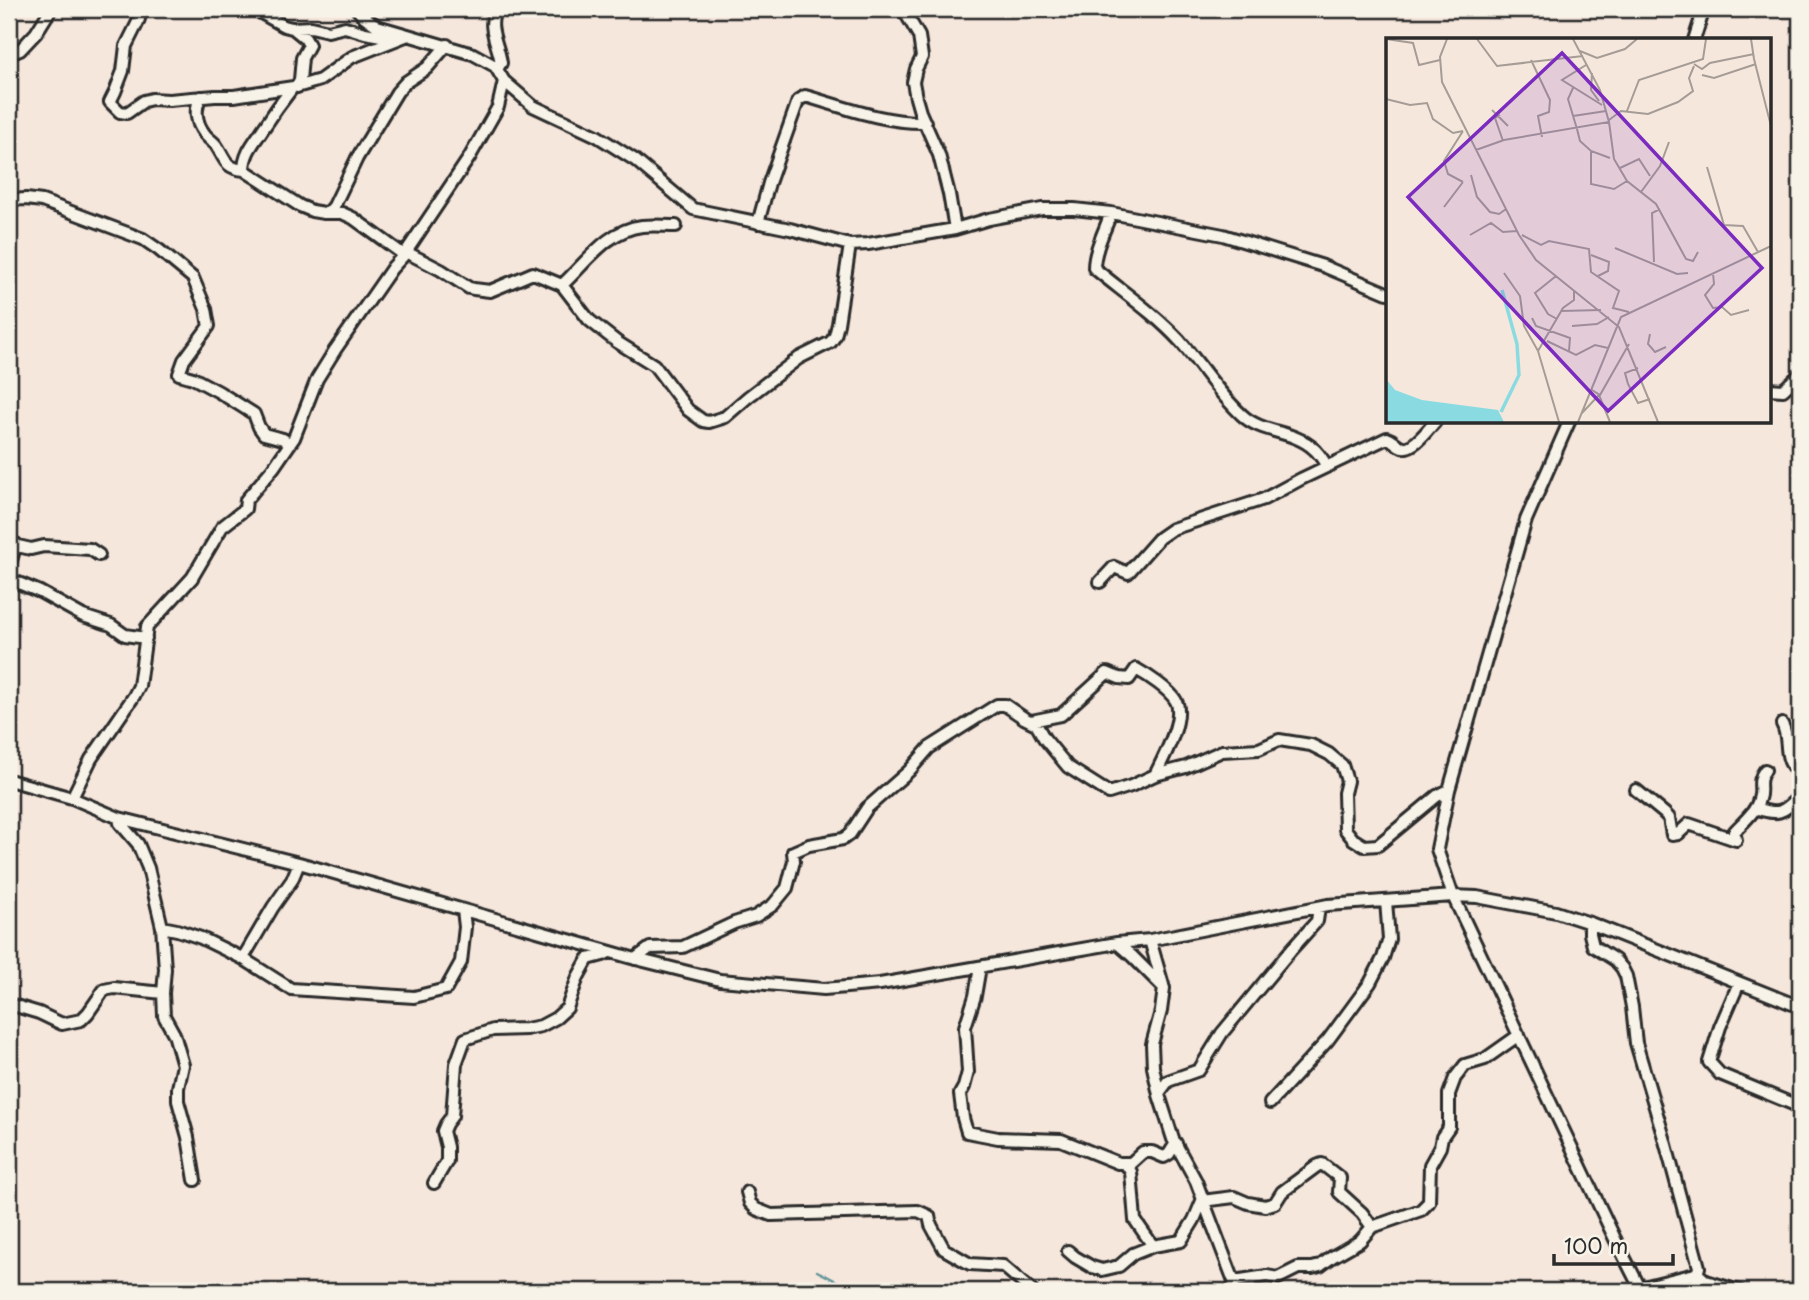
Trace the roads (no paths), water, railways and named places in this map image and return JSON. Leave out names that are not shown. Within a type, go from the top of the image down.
[{"type":"street","points":[[9,54],[20,50],[36,33],[51,9]]},
{"type":"street","points":[[142,9],[126,46],[123,71],[110,104],[120,112],[127,113],[144,101],[152,99],[234,96],[295,87],[320,80],[352,57],[410,34]]},
{"type":"street","points":[[254,9],[292,28],[311,27],[328,31],[345,27],[398,39]]},
{"type":"street","points":[[357,9],[377,26],[447,45],[473,54],[495,66],[505,81],[533,106],[597,136],[635,160],[693,209],[790,229],[850,245],[955,229],[989,219],[1042,209],[1074,209],[1223,235],[1323,266],[1386,292]]},
{"type":"street","points":[[495,9],[492,32],[501,63],[497,69]]},
{"type":"street","points":[[903,9],[919,36],[922,57],[914,82],[916,98],[939,155],[955,229]]},
{"type":"street","points":[[1695,38],[1704,9]]},
{"type":"street","points":[[244,170],[246,155],[253,142],[276,108],[300,80],[302,58],[309,45],[305,37],[292,28]]},
{"type":"street","points":[[328,213],[397,92],[406,82],[427,68],[447,45]]},
{"type":"street","points":[[72,798],[91,759],[139,686],[147,626],[192,578],[222,527],[245,509],[246,500],[294,438],[317,379],[335,349],[405,253],[469,158],[498,107],[505,81]]},
{"type":"street","points":[[758,223],[769,183],[801,98],[805,96],[888,119],[925,122]]},
{"type":"street","points":[[201,97],[196,108],[202,131],[217,146],[221,157],[229,165],[244,170],[300,206],[312,211],[342,213],[354,218],[405,253],[441,270],[469,288],[490,291],[533,273],[562,285],[589,320],[617,342],[654,365],[688,410],[703,421],[709,422],[724,417],[799,358],[831,342],[838,324],[850,245]]},
{"type":"street","points":[[9,200],[42,201],[143,239],[193,278],[206,309],[209,326],[184,360],[179,374],[219,392],[254,414],[264,434],[283,439],[290,444]]},
{"type":"street","points":[[1111,214],[1094,268],[1172,333],[1243,417],[1261,427],[1290,435],[1313,448],[1327,466]]},
{"type":"street","points":[[562,285],[590,256],[625,230],[642,226],[676,226]]},
{"type":"street","points":[[1770,389],[1783,390],[1800,374]]},
{"type":"street","points":[[1100,582],[1114,567],[1128,573],[1159,538],[1172,529],[1264,499],[1387,438],[1407,447],[1415,443],[1433,424]]},
{"type":"street","points":[[1568,424],[1526,520],[1449,790],[1437,849],[1452,896],[1640,1290],[1696,1273]]},
{"type":"street","points":[[9,567],[12,544],[31,549],[44,546],[93,550],[99,555]]},
{"type":"street","points":[[9,579],[83,616],[111,625],[125,635],[146,638]]},
{"type":"street","points":[[1031,721],[1061,715],[1107,673],[1129,679],[1136,669],[1154,679],[1176,701],[1174,734],[1155,775]]},
{"type":"street","points":[[635,959],[650,948],[683,947],[756,916],[774,905],[786,888],[794,861],[793,852],[809,845],[843,839],[850,834],[867,808],[909,771],[929,748],[997,705],[1005,705],[1036,723],[1044,738],[1068,767],[1109,793],[1155,775],[1186,767],[1222,751],[1259,749],[1279,740],[1311,745],[1329,754],[1342,765],[1346,781],[1343,793],[1345,829],[1353,839],[1364,846],[1378,845],[1437,796],[1449,790]]},
{"type":"street","points":[[1782,724],[1786,734],[1788,761],[1794,768]]},
{"type":"street","points":[[1636,790],[1669,818],[1672,835],[1678,834],[1689,824],[1730,834],[1755,808],[1759,799],[1760,779],[1765,771]]},
{"type":"street","points":[[9,780],[72,798],[119,818],[299,863],[609,952],[720,980],[824,989],[880,984],[1117,943],[1150,940],[1328,905],[1452,896],[1476,897],[1556,912],[1800,1007]]},
{"type":"street","points":[[1755,808],[1781,812],[1800,796]]},
{"type":"street","points":[[119,818],[138,844],[148,868],[162,927],[164,1016],[174,1034],[183,1065],[178,1101],[188,1137],[195,1180]]},
{"type":"street","points":[[243,958],[292,880],[299,863]]},
{"type":"street","points":[[1270,1104],[1334,1033],[1370,983],[1389,939],[1386,901]]},
{"type":"street","points":[[1158,1093],[1168,1081],[1199,1070],[1222,1033],[1317,921],[1319,908]]},
{"type":"street","points":[[162,927],[201,938],[243,958],[291,989],[414,997],[446,989],[461,962],[465,927],[463,910]]},
{"type":"street","points":[[1590,923],[1593,946],[1615,960],[1626,976],[1636,1043],[1699,1267],[1696,1273],[1700,1291]]},
{"type":"street","points":[[1150,940],[1164,988],[1152,1044],[1158,1093],[1176,1143],[1196,1181],[1234,1286],[1267,1276],[1278,1278],[1298,1268],[1320,1266],[1360,1241],[1371,1227],[1421,1210],[1429,1202],[1430,1165],[1449,1127],[1449,1094],[1455,1078],[1465,1065],[1485,1059],[1519,1035]]},
{"type":"street","points":[[1117,943],[1164,988]]},
{"type":"street","points":[[434,1183],[447,1161],[443,1131],[452,1116],[456,1064],[465,1040],[493,1030],[541,1026],[556,1018],[567,1008],[578,977],[589,959],[609,952]]},
{"type":"street","points":[[980,967],[975,996],[965,1027],[968,1072],[960,1094],[962,1118],[967,1132],[998,1138],[1061,1140],[1118,1163],[1131,1163],[1143,1152],[1164,1157],[1176,1143]]},
{"type":"street","points":[[1739,983],[1720,1027],[1709,1062],[1720,1074],[1800,1107]]},
{"type":"street","points":[[9,1004],[39,1013],[62,1024],[81,1020],[104,990],[114,988],[163,992]]},
{"type":"street","points":[[1125,1163],[1131,1172],[1135,1220],[1153,1246]]},
{"type":"street","points":[[1202,1201],[1234,1197],[1265,1206],[1275,1203],[1291,1184],[1322,1164],[1340,1178],[1339,1192],[1362,1213],[1371,1227]]},
{"type":"street","points":[[747,1192],[750,1203],[756,1209],[771,1215],[918,1211],[929,1216],[943,1249],[970,1264],[1003,1266],[1032,1291]]},
{"type":"street","points":[[1068,1251],[1092,1267],[1102,1270],[1119,1266],[1133,1255],[1153,1246],[1181,1241],[1202,1201]]},
{"type":"street","points":[[1696,1273],[1706,1281],[1739,1291]]},
{"type":"waterway","points":[[817,1271],[856,1291]]}]
